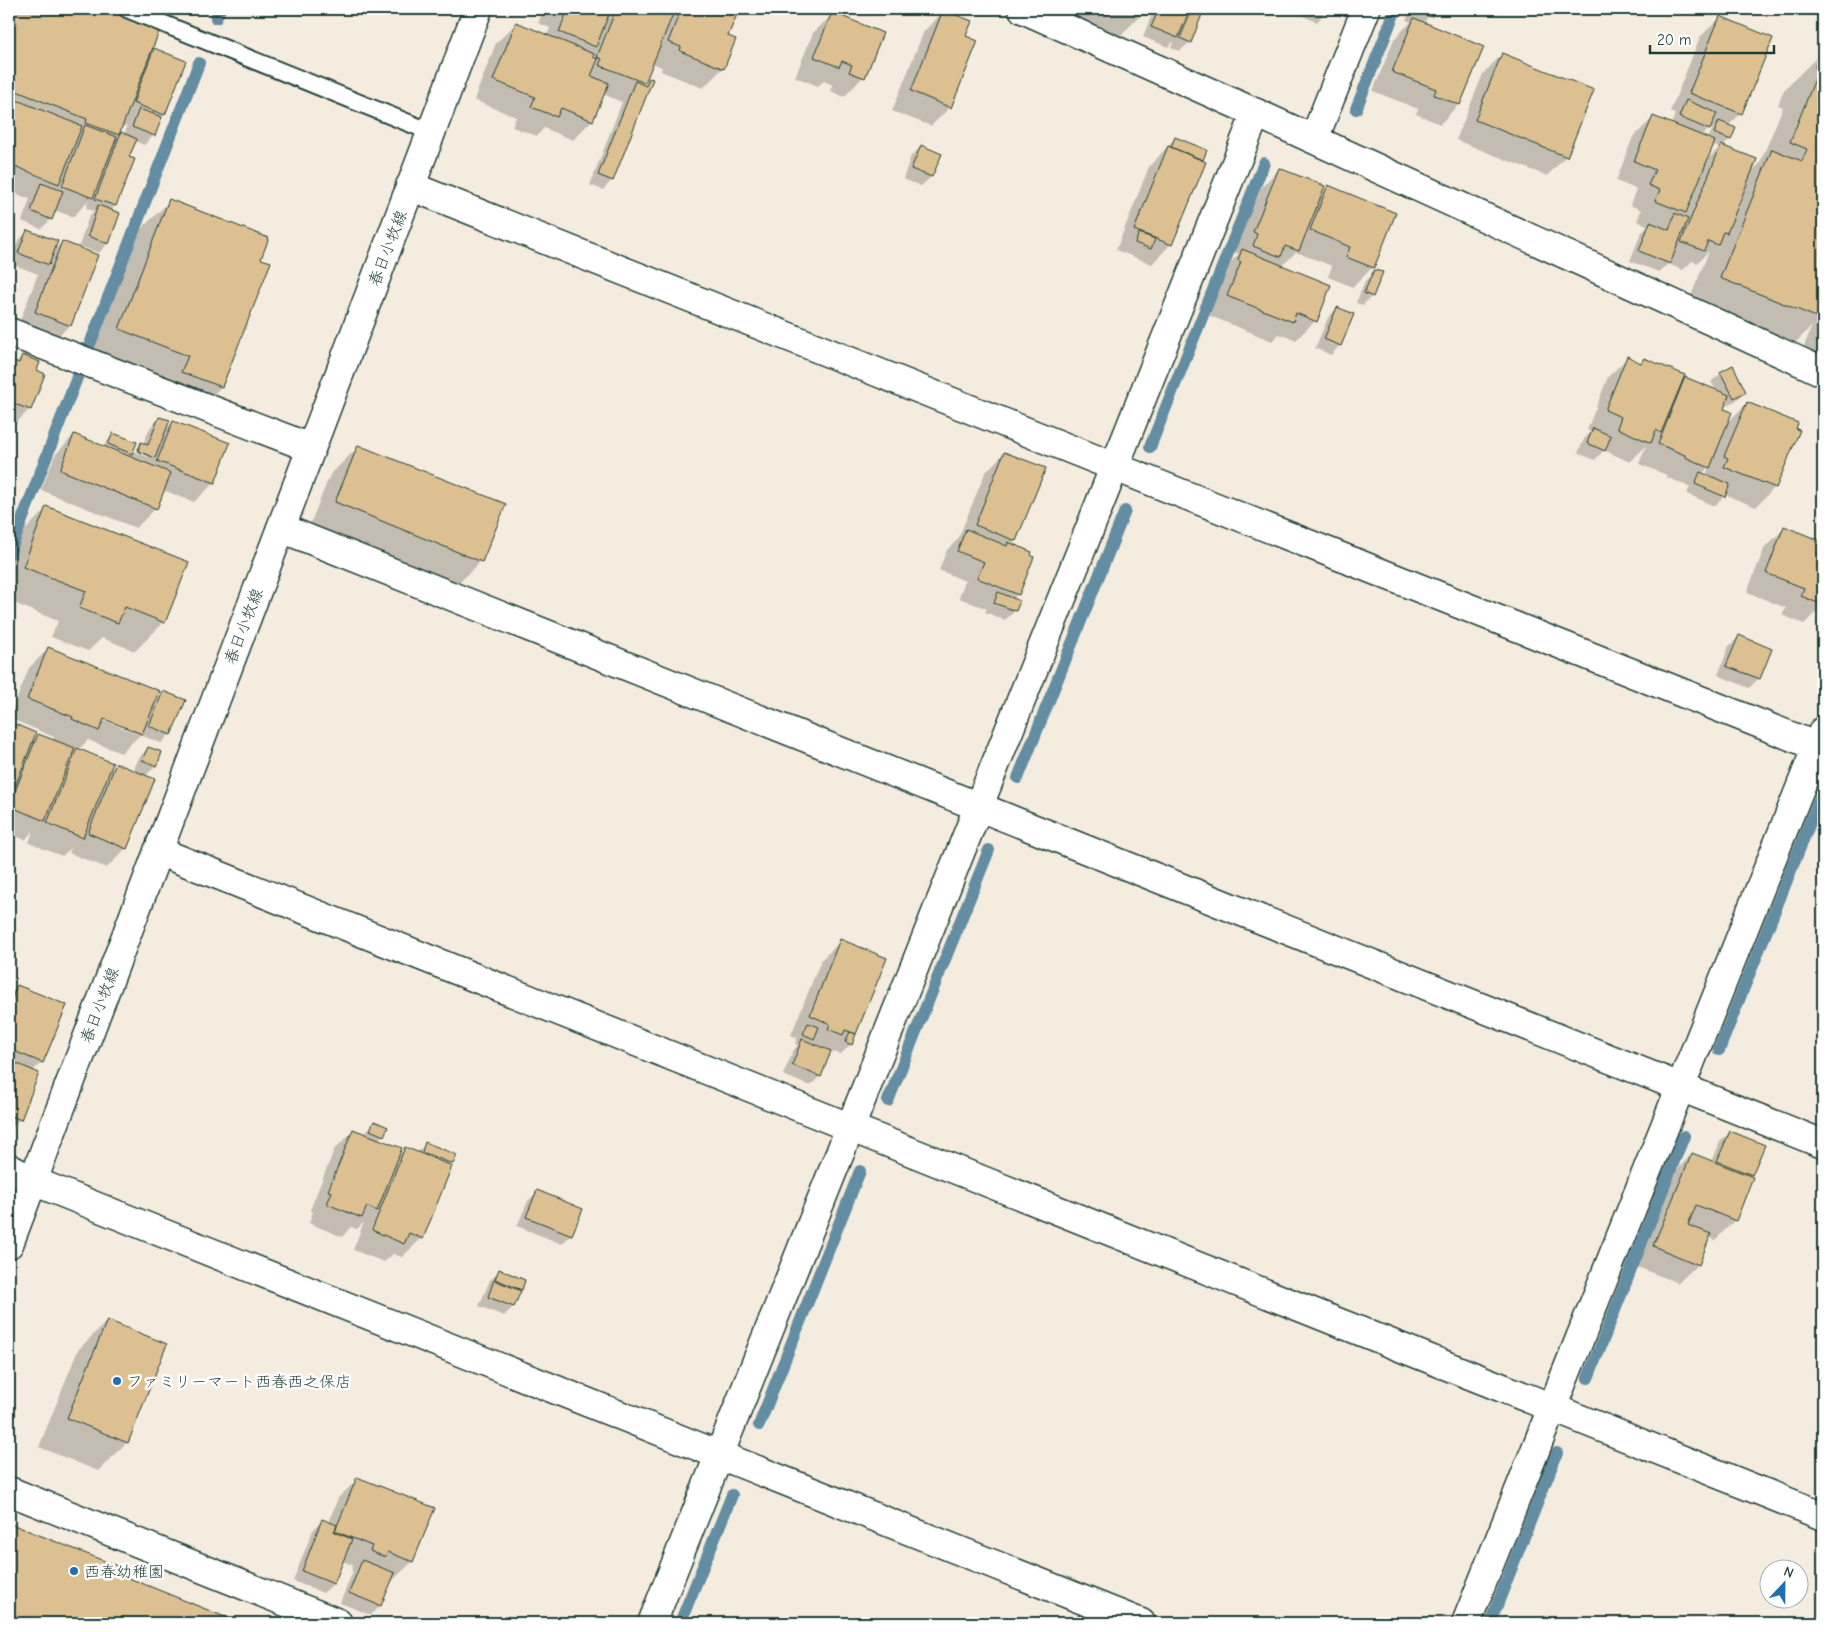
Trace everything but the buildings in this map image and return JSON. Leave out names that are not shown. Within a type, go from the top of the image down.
[{"type":"street","name":"春日小牧線","points":[[9,1244],[478,9]]},
{"type":"street","points":[[1024,9],[1314,139],[1823,372]]},
{"type":"street","points":[[1314,139],[1366,9]]},
{"type":"street","points":[[652,1623],[1256,113]]},
{"type":"street","points":[[410,186],[1114,467],[1821,742],[1466,1623]]},
{"type":"street","points":[[9,332],[311,448]]},
{"type":"street","points":[[280,528],[1823,1144]]},
{"type":"street","points":[[158,851],[1823,1516]]},
{"type":"street","points":[[9,1168],[33,1181],[1141,1623]]},
{"type":"street","points":[[9,1491],[338,1623]]},
{"type":"lane","points":[[127,9],[431,132]]},
{"type":"waterway","points":[[216,18],[220,9]]},
{"type":"waterway","points":[[1356,109],[1396,9]]},
{"type":"waterway","points":[[90,344],[199,63]]},
{"type":"waterway","points":[[1150,447],[1264,163]]},
{"type":"waterway","points":[[9,554],[78,375]]},
{"type":"waterway","points":[[1018,778],[1125,511]]},
{"type":"waterway","points":[[1719,1050],[1823,790]]},
{"type":"waterway","points":[[888,1101],[989,850]]},
{"type":"waterway","points":[[1588,1378],[1684,1136]]},
{"type":"waterway","points":[[759,1425],[860,1171]]},
{"type":"waterway","points":[[1490,1623],[1557,1453]]},
{"type":"waterway","points":[[680,1623],[732,1495]]},
{"type":"place","name":"ファミリーマート西春西之保店","points":[[117,1381]]},
{"type":"place","name":"西春幼稚園","points":[[74,1571]]}]
